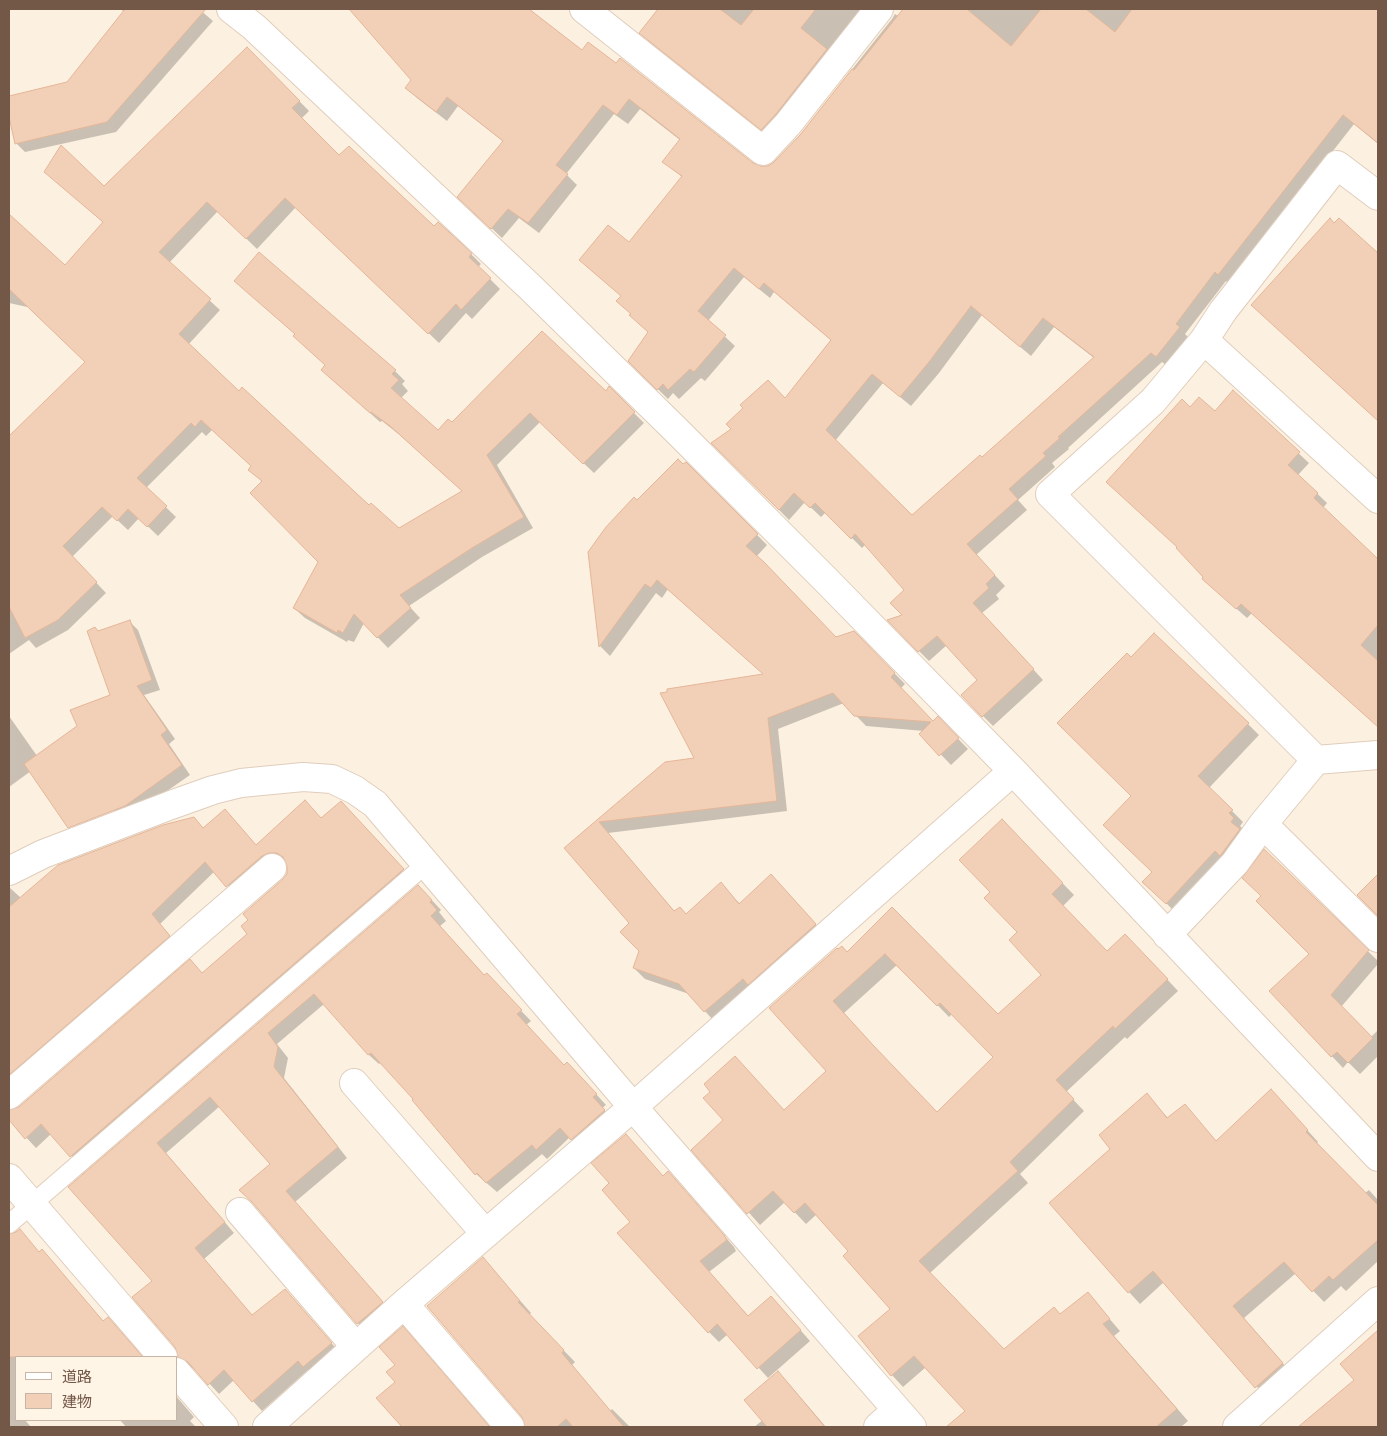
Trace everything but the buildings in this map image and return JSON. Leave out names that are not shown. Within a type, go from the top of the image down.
[{"type":"street","points":[[231,9],[261,34],[510,268],[818,572],[1013,771],[1378,1157]]},
{"type":"street","points":[[600,13],[763,151],[788,124],[879,9]]},
{"type":"street","points":[[1316,760],[1050,494],[1152,401],[1204,340],[1223,311],[1337,165],[1378,196]]},
{"type":"street","points":[[1204,340],[1378,499]]},
{"type":"street","points":[[1167,935],[1235,863],[1263,824],[1316,760],[1378,756]]},
{"type":"street","points":[[267,1427],[404,1304],[632,1107],[1013,771]]},
{"type":"street","points":[[9,871],[43,854],[213,790],[241,783],[303,778],[332,779],[356,790],[375,804],[632,1107],[895,1422]]},
{"type":"street","points":[[1263,824],[1378,938]]},
{"type":"street","points":[[9,1095],[272,868]]},
{"type":"street","points":[[354,1083],[485,1233]]},
{"type":"street","points":[[9,1178],[162,1356]]},
{"type":"street","points":[[240,1212],[356,1347]]},
{"type":"street","points":[[1237,1427],[1378,1301]]},
{"type":"street","points":[[404,1304],[510,1427]]},
{"type":"street","points":[[178,1374],[224,1427]]},
{"type":"lane","points":[[9,1224],[426,864]]}]
